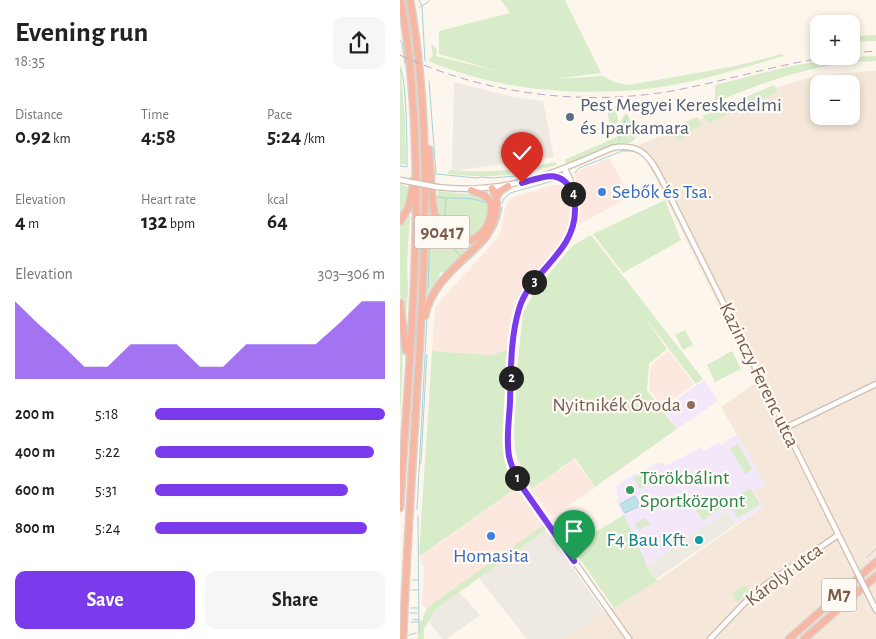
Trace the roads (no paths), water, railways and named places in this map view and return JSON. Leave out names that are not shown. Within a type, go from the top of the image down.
[{"type":"highway","points":[[400,508],[415,258],[416,172],[412,85],[402,0]]},
{"type":"highway","points":[[403,639],[424,258],[424,132],[420,70],[410,0]]},
{"type":"highway","name":"90417","points":[[424,132],[428,139],[436,218],[443,234],[452,240],[461,242],[478,236],[486,229],[490,220],[493,201],[471,190]]},
{"type":"highway","points":[[400,221],[409,207],[416,172]]},
{"type":"highway","points":[[493,201],[498,192],[508,186]]},
{"type":"highway","points":[[419,356],[424,319],[429,301],[441,282],[488,234],[494,220],[492,188]]},
{"type":"highway","points":[[400,303],[404,326],[408,377]]},
{"type":"highway","name":"M7","points":[[789,639],[876,562]]},
{"type":"highway","name":"M7","points":[[804,639],[876,576]]},
{"type":"street","name":"Kazinczy Ferenc utca","points":[[575,165],[612,148],[622,146],[633,148],[646,155],[652,162],[876,610]]},
{"type":"street","points":[[400,180],[437,187],[471,190],[508,186],[546,176],[575,165]]},
{"type":"street","points":[[569,180],[571,170],[575,165]]},
{"type":"street","points":[[565,169],[573,185],[575,214],[570,237],[558,256],[529,289],[517,316],[511,379],[509,456],[520,484],[629,639]]},
{"type":"street","points":[[546,176],[569,180]]},
{"type":"street","points":[[785,428],[876,384]]},
{"type":"street","name":"Károlyi utca","points":[[710,639],[755,592],[838,535]]},
{"type":"water","points":[[635,496],[640,506],[625,513],[620,504]]},
{"type":"waterway","points":[[419,0],[422,6],[425,61]]},
{"type":"waterway","points":[[419,7],[430,0]]},
{"type":"waterway","points":[[400,40],[402,42],[405,64]]},
{"type":"waterway","points":[[400,68],[405,99],[407,167],[400,166]]},
{"type":"waterway","points":[[429,81],[436,174],[434,184]]},
{"type":"waterway","points":[[620,139],[619,135],[627,116]]},
{"type":"waterway","points":[[575,173],[579,168],[625,150]]},
{"type":"waterway","points":[[624,151],[636,151],[642,155]]},
{"type":"waterway","points":[[646,159],[660,182]]},
{"type":"waterway","points":[[437,174],[476,178],[516,176]]},
{"type":"waterway","points":[[502,204],[503,200],[510,193],[553,181]]},
{"type":"waterway","points":[[663,187],[667,196]]},
{"type":"waterway","points":[[434,188],[436,197],[468,198],[485,203]]},
{"type":"waterway","points":[[668,198],[710,282]]},
{"type":"waterway","points":[[440,221],[445,214],[446,199]]},
{"type":"waterway","points":[[449,278],[475,255],[489,239],[495,230],[502,207]]},
{"type":"waterway","points":[[440,221],[445,231],[452,237]]},
{"type":"waterway","points":[[434,227],[437,234],[450,246],[468,245],[479,240]]},
{"type":"waterway","points":[[428,288],[430,232],[434,227]]},
{"type":"waterway","points":[[450,246],[461,256]]},
{"type":"waterway","points":[[417,509],[427,318]]},
{"type":"waterway","points":[[420,464],[426,355]]},
{"type":"waterway","points":[[418,516],[419,633]]},
{"type":"waterway","points":[[867,557],[876,549]]},
{"type":"waterway","points":[[412,580],[418,580]]},
{"type":"waterway","points":[[412,590],[418,590]]},
{"type":"waterway","points":[[411,608],[418,608]]},
{"type":"waterway","points":[[410,613],[417,613]]},
{"type":"waterway","points":[[413,619],[419,620]]},
{"type":"waterway","points":[[411,622],[419,622]]},
{"type":"waterway","points":[[406,636],[416,633]]},
{"type":"railway","points":[[860,52],[876,51]]},
{"type":"railway","points":[[400,55],[464,79],[497,87],[530,93],[598,97],[666,92],[810,60]]},
{"type":"place","name":"Pest Megyei Kereskedelmi és Iparkamara","points":[[570,117]]},
{"type":"place","name":"Sebők és Tsa.","points":[[602,192]]},
{"type":"place","name":"Nyitnikék Óvoda","points":[[691,405]]},
{"type":"place","name":"Törökbálint Sportközpont","points":[[630,490]]},
{"type":"place","name":"Homasita","points":[[491,536]]},
{"type":"place","name":"F4 Bau Kft.","points":[[699,540]]}]
